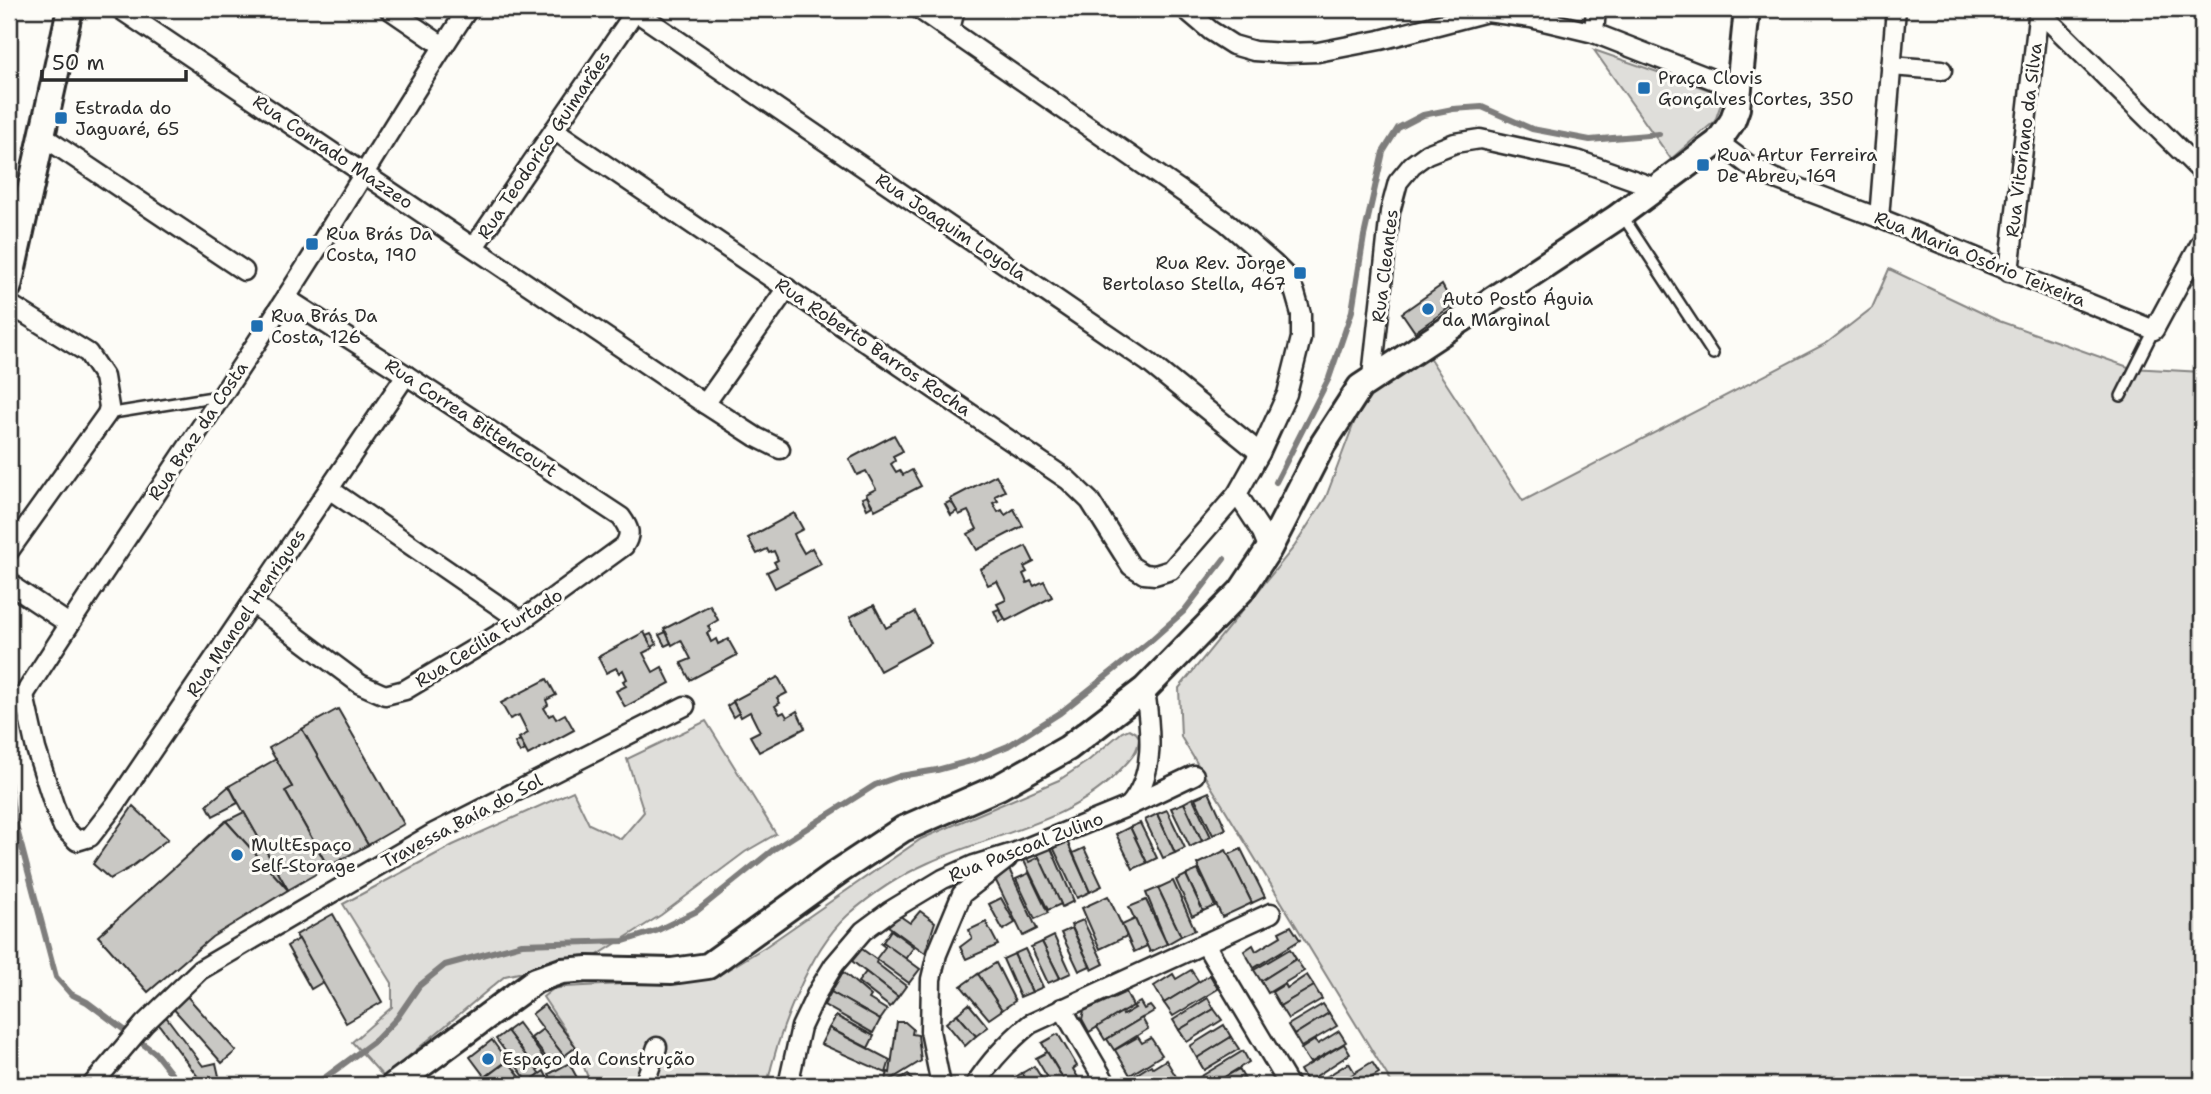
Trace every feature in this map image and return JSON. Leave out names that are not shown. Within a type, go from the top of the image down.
[{"type":"street","points":[[9,286],[70,9]]},
{"type":"street","name":"Rua Conrado Mazzeo","points":[[120,9],[705,404],[780,449]]},
{"type":"street","points":[[389,9],[443,46]]},
{"type":"street","name":"Rua Braz da Costa","points":[[16,699],[222,396],[468,9]]},
{"type":"street","points":[[919,9],[1226,222],[1289,279],[1301,314],[1301,338],[1287,394],[1241,500],[1265,541]]},
{"type":"street","points":[[950,30],[955,9]]},
{"type":"street","points":[[1185,9],[1233,45],[1254,51],[1285,54],[1318,52],[1380,40],[1486,10],[1594,33],[1740,90]]},
{"type":"street","points":[[1594,33],[1596,9]]},
{"type":"street","points":[[394,1085],[536,980],[562,971],[672,971],[708,966],[872,848],[903,829],[1037,767],[1068,748],[1145,689],[1230,605],[1254,574],[1265,541],[1360,387],[1622,214],[1718,142],[1732,122],[1740,90],[1747,9]]},
{"type":"street","points":[[1879,218],[1896,9]]},
{"type":"street","name":"Rua Teodorico Guimarães","points":[[474,247],[636,10]]},
{"type":"street","name":"Rua Joaquim Loyola","points":[[636,10],[1148,362],[1260,453]]},
{"type":"street","points":[[2039,10],[2202,172]]},
{"type":"street","name":"Rua Vitoriano da Silva","points":[[2009,272],[2039,10]]},
{"type":"street","points":[[1891,66],[1942,70]]},
{"type":"street","name":"Rua Roberto Barros Rocha","points":[[554,130],[1068,480],[1090,501],[1131,566],[1155,575],[1171,570],[1241,500]]},
{"type":"street","points":[[41,135],[244,271]]},
{"type":"street","name":"Rua Cleantes","points":[[1372,377],[1390,212],[1398,182],[1412,165],[1427,154],[1455,143],[1480,139],[1580,161],[1656,188]]},
{"type":"street","name":"Rua Maria Osório Teixeira","points":[[1718,142],[1749,166],[1773,178],[1879,218],[2154,330]]},
{"type":"street","points":[[2154,330],[2202,241]]},
{"type":"street","points":[[705,404],[787,288]]},
{"type":"street","name":"Rua Correa Bittencourt","points":[[286,298],[621,517]]},
{"type":"street","points":[[9,304],[88,353],[104,377],[109,407],[107,414],[9,551]]},
{"type":"street","name":"Rua Manoel Henriques","points":[[16,699],[63,827],[77,841],[90,837],[100,827],[406,375]]},
{"type":"street","points":[[329,489],[521,621]]},
{"type":"street","name":"Rua Cecília Furtado","points":[[252,603],[360,684],[385,695],[405,690],[521,621],[624,546],[629,538],[629,527],[621,517]]},
{"type":"street","points":[[9,580],[15,588],[69,624]]},
{"type":"street","points":[[1129,806],[1136,798],[1147,768],[1151,741],[1145,689]]},
{"type":"street","name":"Travessa Baía do Sol","points":[[92,1085],[144,1024],[200,970],[434,833],[685,706]]},
{"type":"street","name":"Rua Pascoal Zulino","points":[[788,1085],[801,1027],[818,991],[834,965],[863,931],[943,879],[1129,806],[1194,775]]},
{"type":"street","points":[[941,1085],[930,1031],[931,979],[937,954],[962,894],[1016,852]]},
{"type":"street","points":[[975,1085],[1006,1044],[1030,1024],[1271,913]]},
{"type":"street","points":[[1205,944],[1289,1085]]},
{"type":"street","points":[[1062,1008],[1107,1085]]},
{"type":"street","points":[[644,1085],[657,1046]]},
{"type":"lane","points":[[1622,214],[1713,354]]},
{"type":"lane","points":[[2121,396],[2154,330]]},
{"type":"lane","points":[[107,414],[222,396]]},
{"type":"shaded area","points":[[1594,50],[1724,95],[1715,121],[1671,159]]},
{"type":"shaded area","points":[[1889,269],[1999,321],[2131,368],[2202,372],[2202,1085],[1393,1085],[1181,737],[1179,688],[1294,547],[1326,497],[1360,407],[1386,377],[1427,354],[1523,501],[1827,343],[1872,308]]},
{"type":"shaded area","points":[[706,721],[776,834],[745,852],[661,915],[596,956],[505,976],[384,1077],[352,1042],[392,1007],[392,983],[343,904],[453,845],[573,791],[589,824],[621,839],[644,812],[627,759]]},
{"type":"shaded area","points":[[1129,729],[1139,737],[1133,755],[1101,788],[1079,803],[1055,815],[917,868],[886,886],[848,915],[820,950],[797,994],[767,1085],[591,1085],[576,1047],[543,997],[553,989],[681,981],[722,973],[765,947],[921,839],[1059,780]]},
{"type":"building","name":"Auto Posto Águia da Marginal","points":[[1442,285],[1453,305],[1415,332],[1402,313]]},
{"type":"building","points":[[894,435],[903,451],[893,456],[895,461],[891,464],[896,472],[900,470],[903,475],[912,470],[921,486],[875,510],[866,494],[876,489],[866,471],[857,475],[849,459]]},
{"type":"building","points":[[996,475],[1005,491],[995,496],[998,501],[993,503],[998,512],[1002,510],[1005,515],[1014,509],[1023,526],[977,550],[968,534],[977,529],[968,511],[959,515],[950,499]]},
{"type":"building","points":[[867,496],[872,506],[867,509],[862,498]]},
{"type":"building","points":[[951,501],[957,511],[951,515],[945,504]]},
{"type":"building","points":[[794,513],[803,529],[794,534],[796,539],[804,553],[812,548],[821,564],[775,588],[767,572],[777,567],[774,562],[778,560],[774,551],[769,553],[767,549],[757,554],[748,538]]},
{"type":"building","points":[[1026,546],[1034,562],[1024,567],[1027,572],[1023,574],[1027,583],[1031,581],[1034,586],[1044,581],[1052,597],[1006,621],[997,604],[1006,600],[997,581],[988,585],[980,569]]},
{"type":"building","points":[[710,605],[718,620],[708,626],[711,631],[707,633],[711,642],[716,639],[718,644],[728,639],[737,655],[690,680],[681,663],[691,659],[681,640],[672,645],[664,629]]},
{"type":"building","points":[[874,605],[886,628],[915,612],[931,643],[880,671],[850,617]]},
{"type":"building","points":[[999,609],[1005,619],[999,622],[994,611]]},
{"type":"building","points":[[644,632],[653,648],[643,653],[653,672],[662,667],[670,683],[625,707],[616,691],[626,686],[623,681],[627,679],[623,670],[619,673],[616,668],[606,673],[598,657]]},
{"type":"building","points":[[666,632],[671,643],[665,646],[659,635]]},
{"type":"building","points":[[651,634],[657,644],[652,647],[646,636]]},
{"type":"building","points":[[778,677],[787,693],[777,698],[780,703],[775,706],[780,714],[784,712],[787,717],[797,711],[805,728],[759,752],[750,736],[760,731],[750,712],[741,717],[733,701]]},
{"type":"building","points":[[547,679],[556,695],[546,700],[548,705],[544,708],[549,716],[553,714],[556,719],[565,714],[574,730],[528,755],[519,738],[528,733],[519,715],[510,719],[501,703]]},
{"type":"building","points":[[733,702],[739,713],[733,717],[727,706]]},
{"type":"building","points":[[338,709],[404,824],[368,845],[302,729]]},
{"type":"building","points":[[302,729],[368,845],[328,867],[285,791],[292,787],[269,748]]},
{"type":"building","points":[[520,740],[525,750],[520,753],[515,743]]},
{"type":"building","points":[[276,759],[292,787],[285,791],[328,867],[288,890],[229,786]]},
{"type":"building","points":[[229,786],[238,803],[213,816],[207,805]]},
{"type":"building","points":[[1209,792],[1226,829],[1213,835],[1195,798]]},
{"type":"building","points":[[1193,798],[1211,837],[1202,841],[1184,803]]},
{"type":"building","points":[[1184,803],[1202,841],[1190,847],[1171,808]]},
{"type":"building","points":[[133,806],[168,839],[130,868],[110,879],[93,864]]},
{"type":"building","points":[[1167,810],[1185,848],[1175,853],[1157,814]]},
{"type":"building","points":[[244,812],[288,890],[226,821]]},
{"type":"building","points":[[1157,814],[1175,853],[1163,858],[1145,820]]},
{"type":"building","points":[[226,821],[288,890],[212,937],[148,992],[98,936]]},
{"type":"building","points":[[1140,823],[1157,858],[1147,863],[1130,827]]},
{"type":"building","points":[[1130,827],[1147,863],[1133,869],[1116,834]]},
{"type":"building","points":[[1067,841],[1090,892],[1077,898],[1053,847]]},
{"type":"building","points":[[1051,848],[1074,901],[1062,907],[1037,854]]},
{"type":"building","points":[[1084,848],[1102,886],[1090,892],[1073,853]]},
{"type":"building","points":[[1241,849],[1265,897],[1252,903],[1228,855]]},
{"type":"building","points":[[1226,850],[1252,903],[1222,917],[1197,864]]},
{"type":"building","points":[[1039,857],[1061,904],[1048,910],[1024,861],[1027,859],[1029,862]]},
{"type":"building","points":[[1009,869],[1037,929],[1023,936],[994,877]]},
{"type":"building","points":[[1198,870],[1215,906],[1203,911],[1186,875]]},
{"type":"building","points":[[1029,873],[1048,913],[1035,919],[1016,879]]},
{"type":"building","points":[[1186,875],[1203,911],[1192,916],[1176,880]]},
{"type":"building","points":[[1173,881],[1195,930],[1181,936],[1158,888]]},
{"type":"building","points":[[1158,888],[1181,936],[1167,944],[1146,893]]},
{"type":"building","points":[[1108,896],[1127,936],[1100,949],[1082,908]]},
{"type":"building","points":[[1001,898],[1015,923],[1003,930],[989,904]]},
{"type":"building","points":[[1146,900],[1167,944],[1150,952],[1129,907]]},
{"type":"building","points":[[920,911],[935,922],[925,953],[888,926],[900,916],[910,923]]},
{"type":"building","points":[[333,914],[382,1002],[346,1023],[296,935]]},
{"type":"building","points":[[1135,919],[1147,946],[1134,952],[1122,925]]},
{"type":"building","points":[[1083,920],[1104,964],[1092,970],[1071,925]]},
{"type":"building","points":[[986,922],[998,945],[966,959],[960,947],[972,938],[969,930]]},
{"type":"building","points":[[1291,926],[1300,940],[1254,968],[1244,951],[1253,945],[1256,951],[1281,936],[1279,932]]},
{"type":"building","points":[[1072,928],[1090,966],[1079,971],[1061,933]]},
{"type":"building","points":[[891,930],[914,947],[905,959],[883,942]]},
{"type":"building","points":[[1054,936],[1071,973],[1060,978],[1042,942]]},
{"type":"building","points":[[299,939],[323,982],[311,989],[287,946]]},
{"type":"building","points":[[883,942],[920,969],[909,983],[876,959],[885,947],[881,944]]},
{"type":"building","points":[[1042,942],[1060,978],[1048,983],[1031,947]]},
{"type":"building","points":[[862,949],[906,986],[898,997],[852,961]]},
{"type":"building","points":[[1025,949],[1043,987],[1032,992],[1014,954]]},
{"type":"building","points":[[1290,949],[1296,959],[1261,981],[1254,970]]},
{"type":"building","points":[[1014,954],[1032,992],[1020,997],[1003,959]]},
{"type":"building","points":[[1296,959],[1304,971],[1268,993],[1261,981]]},
{"type":"building","points":[[996,963],[1015,1001],[1002,1010],[978,974]]},
{"type":"building","points":[[1191,970],[1199,982],[1164,1003],[1154,986],[1173,974],[1176,979]]},
{"type":"building","points":[[843,972],[871,996],[869,999],[887,1010],[880,1020],[831,992]]},
{"type":"building","points":[[866,972],[898,997],[890,1007],[858,982]]},
{"type":"building","points":[[978,974],[1002,1010],[989,1019],[961,986]]},
{"type":"building","points":[[1210,975],[1218,989],[1173,1016],[1164,1003]]},
{"type":"building","points":[[1307,975],[1314,986],[1280,1006],[1272,992],[1285,984],[1287,988]]},
{"type":"building","points":[[1314,986],[1322,999],[1288,1019],[1280,1006]]},
{"type":"building","points":[[831,992],[880,1020],[873,1033],[824,1005]]},
{"type":"building","points":[[1126,992],[1133,1006],[1089,1032],[1082,1019],[1084,1011]]},
{"type":"building","points":[[185,994],[236,1051],[222,1063],[171,1006]]},
{"type":"building","points":[[1208,998],[1214,1009],[1179,1030],[1173,1020]]},
{"type":"building","points":[[1140,1002],[1144,1009],[1150,1006],[1154,1011],[1105,1040],[1097,1027],[1122,1012],[1123,1015]]},
{"type":"building","points":[[969,1004],[988,1027],[976,1036],[957,1014]]},
{"type":"building","points":[[1323,1004],[1329,1013],[1294,1035],[1288,1025]]},
{"type":"building","points":[[544,1005],[576,1047],[564,1056],[532,1014]]},
{"type":"building","points":[[1214,1009],[1222,1020],[1187,1042],[1179,1030]]},
{"type":"building","points":[[1329,1013],[1337,1026],[1301,1047],[1294,1035]]},
{"type":"building","points":[[164,1014],[203,1066],[216,1063],[221,1085],[204,1085],[157,1022]]},
{"type":"building","points":[[957,1014],[976,1036],[965,1046],[946,1023]]},
{"type":"building","points":[[836,1016],[874,1036],[868,1048],[829,1028]]},
{"type":"building","points":[[1142,1018],[1148,1029],[1114,1050],[1107,1039]]},
{"type":"building","points":[[897,1022],[905,1022],[913,1029],[912,1034],[918,1035],[921,1061],[885,1083],[888,1072],[890,1073]]},
{"type":"building","points":[[518,1023],[547,1062],[537,1070],[507,1031]]},
{"type":"building","points":[[1224,1025],[1231,1037],[1197,1058],[1190,1046]]},
{"type":"building","points":[[829,1028],[890,1060],[886,1073],[821,1044]]},
{"type":"building","points":[[543,1029],[564,1056],[552,1065],[531,1038]]},
{"type":"building","points":[[507,1031],[540,1074],[529,1083],[496,1039]]},
{"type":"building","points":[[1339,1031],[1346,1042],[1310,1063],[1301,1049],[1315,1040],[1318,1044]]},
{"type":"building","points":[[1058,1034],[1077,1066],[1073,1069],[1079,1079],[1067,1085],[1042,1043]]},
{"type":"building","points":[[1138,1037],[1142,1043],[1151,1038],[1162,1055],[1130,1075],[1115,1050]]},
{"type":"building","points":[[1231,1037],[1239,1049],[1204,1070],[1197,1058]]},
{"type":"building","name":"Espaço da Construção","points":[[492,1040],[507,1061],[485,1077],[470,1057]]},
{"type":"building","points":[[1344,1044],[1350,1054],[1307,1082],[1300,1070]]},
{"type":"building","points":[[1243,1051],[1249,1062],[1211,1085],[1205,1085],[1200,1077]]},
{"type":"building","points":[[1047,1052],[1067,1085],[1052,1085],[1036,1058]]},
{"type":"building","points":[[1166,1060],[1180,1083],[1134,1085],[1129,1079],[1151,1065],[1153,1068]]},
{"type":"building","points":[[508,1061],[525,1083],[489,1085],[484,1079]]},
{"type":"building","points":[[1372,1062],[1379,1073],[1358,1085],[1334,1085]]},
{"type":"building","points":[[569,1063],[581,1085],[555,1085],[549,1074]]},
{"type":"building","points":[[1349,1063],[1355,1073],[1334,1085],[1324,1085],[1321,1080]]},
{"type":"building","points":[[1034,1066],[1046,1085],[1029,1085],[1022,1073]]},
{"type":"building","points":[[1239,1069],[1244,1078],[1231,1085],[1211,1085]]},
{"type":"building","points":[[544,1071],[551,1085],[540,1085],[534,1078]]},
{"type":"building","points":[[1022,1073],[1029,1085],[1015,1085],[1011,1080]]},
{"type":"building","points":[[908,1074],[915,1085],[889,1085]]},
{"type":"building","points":[[1244,1078],[1249,1085],[1231,1085]]},
{"type":"waterway","points":[[1276,482],[1329,378],[1352,311],[1364,236],[1383,152],[1398,128],[1423,115],[1482,107],[1532,129],[1590,140],[1659,134]]},
{"type":"waterway","points":[[315,1085],[376,1040],[397,1018],[419,986],[445,965],[522,944],[624,941],[656,931],[697,911],[774,849],[875,785],[900,776],[974,760],[1008,746],[1060,713],[1149,642],[1184,611],[1224,559]]},
{"type":"waterway","points":[[9,781],[14,818],[56,977],[71,994],[87,1002],[155,1053],[180,1085]]},
{"type":"place","name":"Praça Clovis Gonçalves Cortes, 350","points":[[1644,88]]},
{"type":"place","name":"Estrada do Jaguaré, 65","points":[[61,118]]},
{"type":"place","name":"Rua Artur Ferreira De Abreu, 169","points":[[1703,165]]},
{"type":"place","name":"Rua Brás Da Costa, 190","points":[[312,244]]},
{"type":"place","name":"Rua Rev. Jorge Bertolaso Stella, 467","points":[[1300,273]]},
{"type":"place","name":"Auto Posto Águia da Marginal","points":[[1428,309]]},
{"type":"place","name":"Rua Brás Da Costa, 126","points":[[257,326]]},
{"type":"place","name":"MultEspaço Self-Storage","points":[[237,855]]},
{"type":"place","name":"Espaço da Construção","points":[[488,1059]]}]
